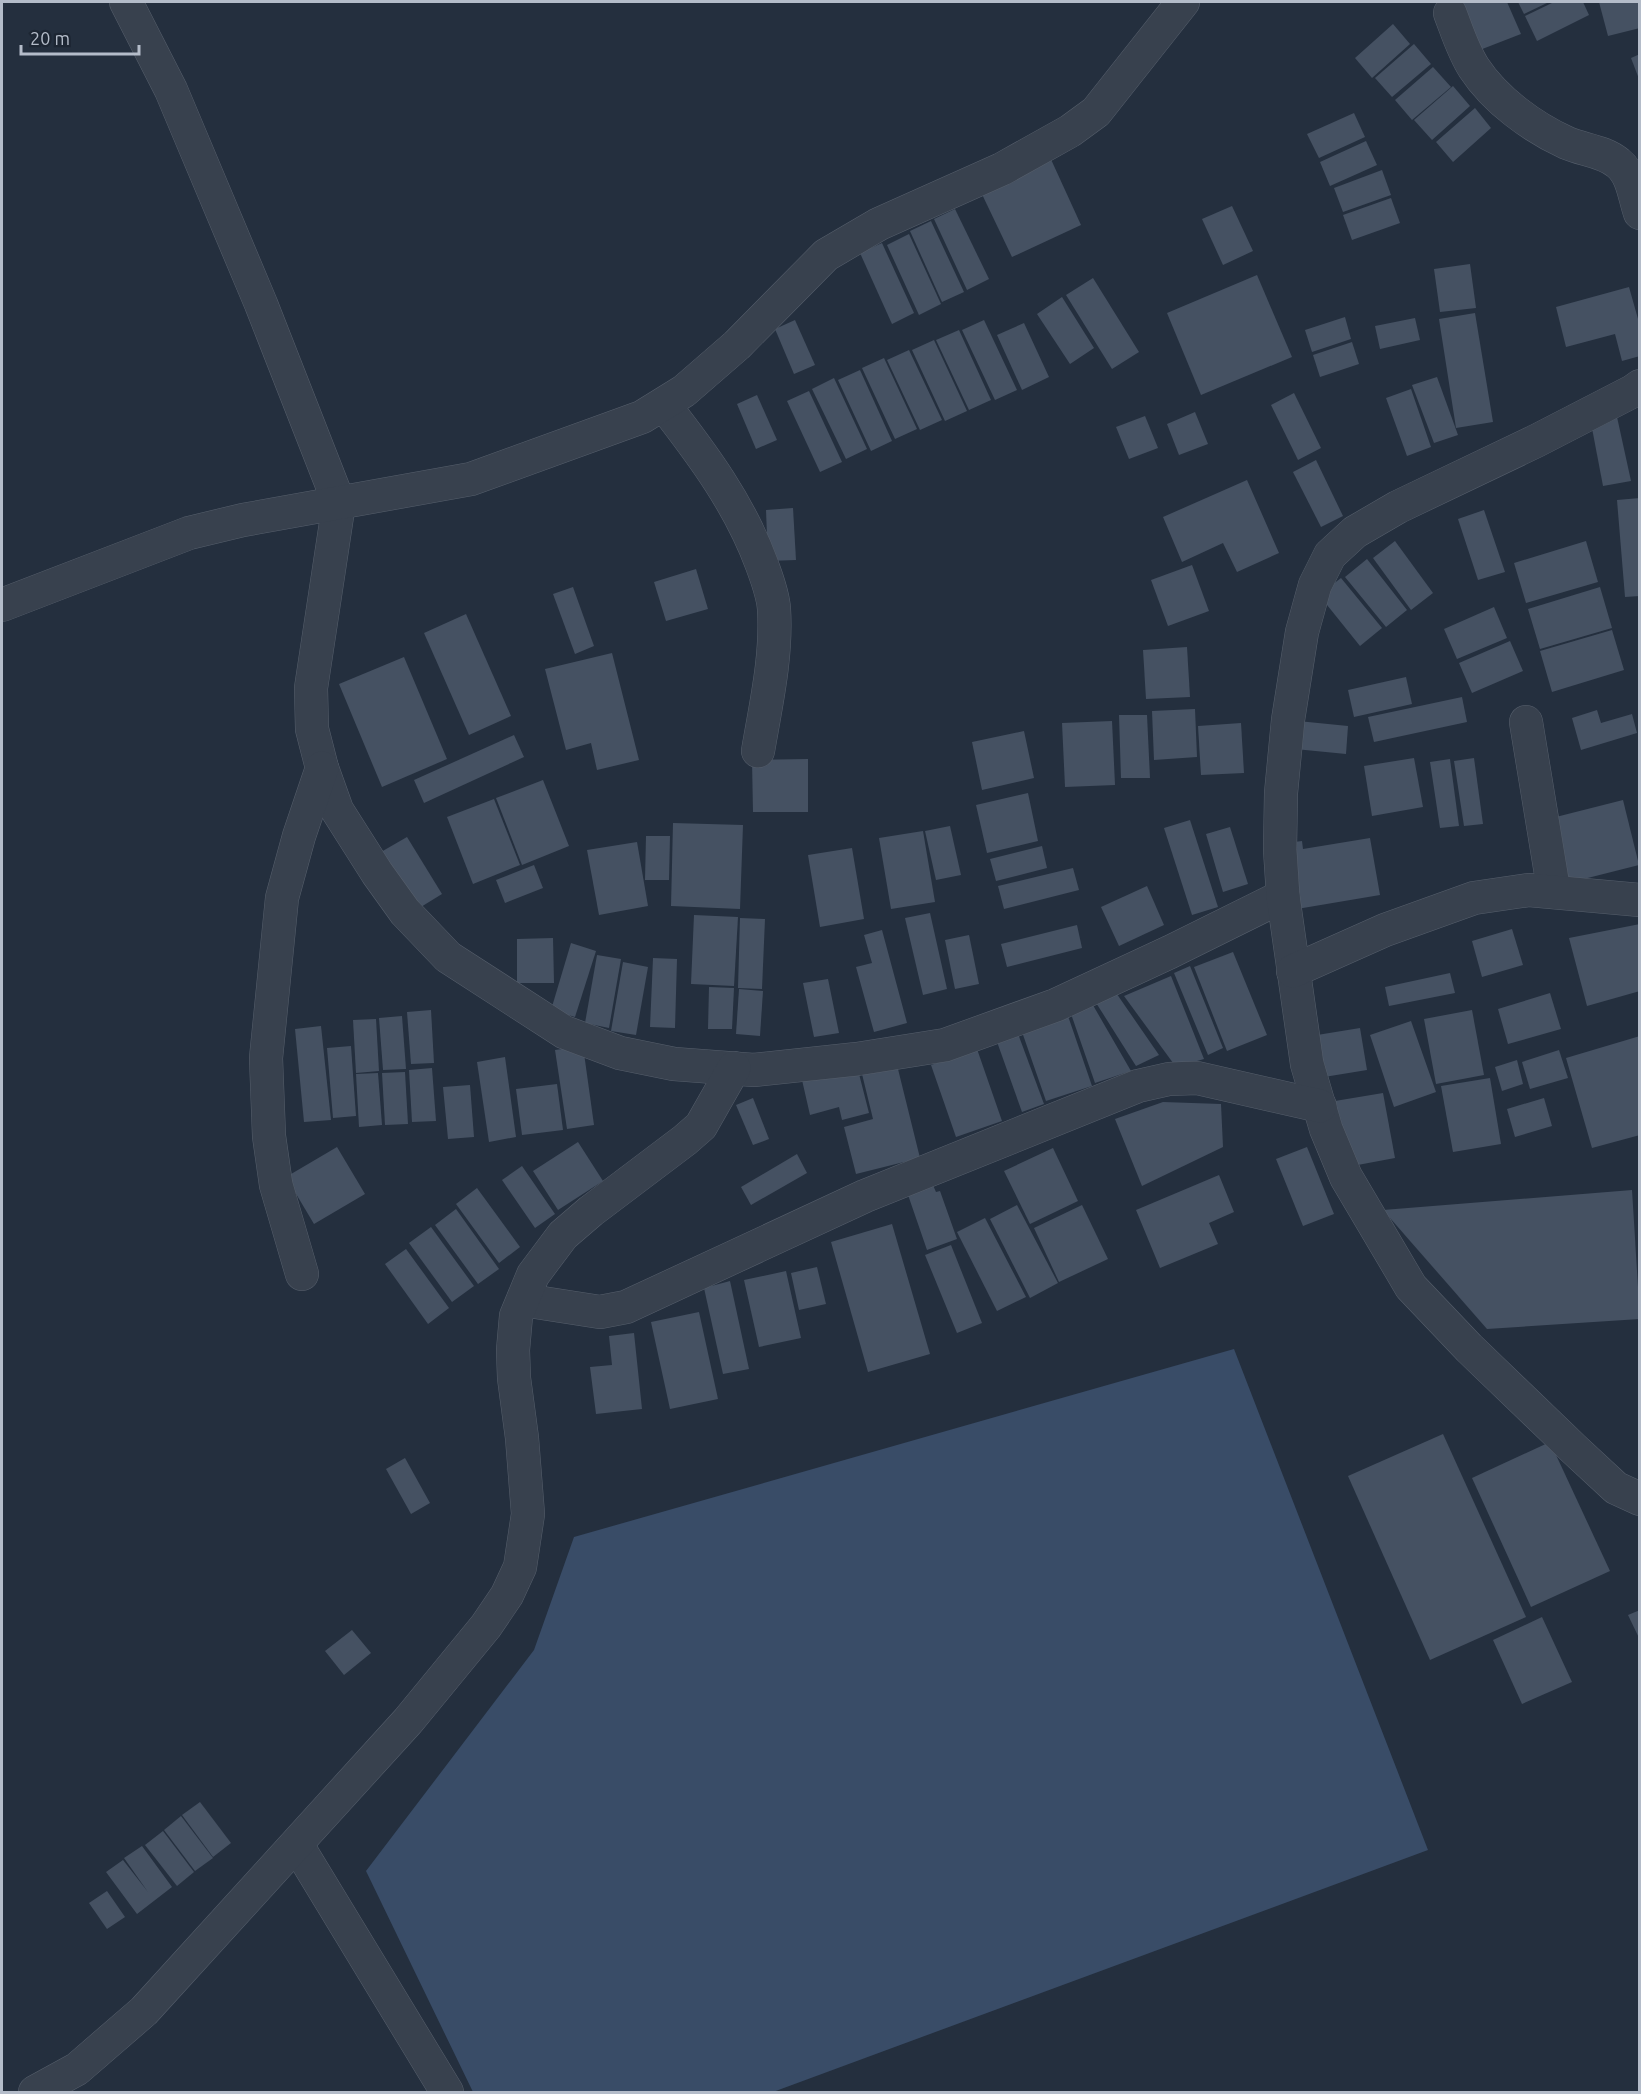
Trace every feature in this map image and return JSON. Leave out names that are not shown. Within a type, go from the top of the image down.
[{"type":"street","points":[[126,2],[171,90],[261,304],[339,503],[311,688],[312,729],[322,768],[337,810],[377,873],[405,912],[448,957],[564,1032],[620,1053],[675,1064],[754,1070],[857,1059],[945,1045],[1056,1005],[1283,896]]},
{"type":"street","points":[[2,605],[189,533],[243,520],[471,479],[642,417],[684,391],[737,345],[826,255],[879,224],[1002,169],[1070,131],[1096,112],[1183,2]]},
{"type":"street","points":[[1450,13],[1459,38],[1474,67],[1489,87],[1546,133],[1572,145],[1608,156],[1619,163],[1629,175],[1640,213]]},
{"type":"street","points":[[1640,386],[1536,441],[1398,507],[1355,532],[1330,555],[1315,585],[1302,632],[1288,720],[1281,794],[1280,850],[1283,896],[1307,1064],[1326,1129],[1346,1177],[1411,1287],[1469,1348],[1616,1488],[1640,1499]]},
{"type":"street","points":[[664,405],[697,446],[726,489],[754,543],[774,607],[770,677],[758,751]]},
{"type":"street","points":[[1526,722],[1554,892]]},
{"type":"street","points":[[302,1274],[276,1185],[269,1136],[266,1058],[282,898],[299,836],[322,768]]},
{"type":"street","points":[[1293,971],[1385,930],[1474,898],[1529,890],[1640,900]]},
{"type":"street","points":[[34,2092],[77,2069],[144,2011],[408,1722],[486,1626],[507,1595],[520,1567],[528,1514],[513,1350],[516,1316],[533,1275],[563,1235],[701,1126],[734,1068]]},
{"type":"street","points":[[523,1300],[600,1312],[626,1307],[865,1196],[1138,1086],[1169,1079],[1197,1078],[1320,1106]]},
{"type":"street","points":[[297,1845],[447,2092]]},
{"type":"water","points":[[1234,1349],[1428,1850],[773,2092],[473,2092],[366,1871],[534,1650],[574,1537]]},
{"type":"building","points":[[1452,2],[1507,2],[1521,34],[1472,53]]},
{"type":"building","points":[[1518,2],[1549,2],[1524,14]]},
{"type":"building","points":[[1554,2],[1583,2],[1589,15],[1537,41],[1525,16]]},
{"type":"building","points":[[1599,2],[1640,2],[1640,28],[1608,36]]},
{"type":"building","points":[[1393,24],[1410,44],[1372,78],[1355,58]]},
{"type":"building","points":[[1414,44],[1431,64],[1392,97],[1375,78]]},
{"type":"building","points":[[1640,54],[1640,79],[1639,79],[1631,58]]},
{"type":"building","points":[[1433,67],[1451,87],[1412,120],[1395,100]]},
{"type":"building","points":[[1453,86],[1470,106],[1432,140],[1414,120]]},
{"type":"building","points":[[1475,108],[1491,128],[1453,162],[1436,142]]},
{"type":"building","points":[[1354,113],[1365,137],[1319,158],[1307,134]]},
{"type":"building","points":[[1366,141],[1377,165],[1330,186],[1320,162]]},
{"type":"building","points":[[1049,155],[1081,225],[1012,257],[979,188]]},
{"type":"building","points":[[1382,170],[1391,195],[1343,212],[1334,188]]},
{"type":"building","points":[[1391,198],[1400,223],[1352,240],[1343,215]]},
{"type":"building","points":[[1232,206],[1253,251],[1223,265],[1202,219]]},
{"type":"building","points":[[955,209],[989,279],[967,290],[934,219]]},
{"type":"building","points":[[931,221],[964,292],[942,302],[910,231]]},
{"type":"building","points":[[909,234],[941,304],[919,315],[887,245]]},
{"type":"building","points":[[882,243],[914,313],[892,324],[860,253]]},
{"type":"building","points":[[1470,264],[1476,308],[1440,312],[1434,269]]},
{"type":"building","points":[[1257,275],[1292,357],[1201,395],[1167,313]]},
{"type":"building","points":[[1093,278],[1139,352],[1112,369],[1066,295]]},
{"type":"building","points":[[1629,287],[1640,326],[1640,356],[1622,361],[1615,334],[1566,347],[1556,307]]},
{"type":"building","points":[[1062,297],[1094,348],[1070,364],[1037,314]]},
{"type":"building","points":[[1475,313],[1493,422],[1456,428],[1439,319]]},
{"type":"building","points":[[1345,317],[1351,339],[1312,352],[1305,330]]},
{"type":"building","points":[[1415,318],[1420,340],[1380,349],[1375,326]]},
{"type":"building","points":[[795,320],[815,365],[794,374],[775,329]]},
{"type":"building","points":[[984,320],[1017,390],[995,400],[962,330]]},
{"type":"building","points":[[1024,323],[1049,377],[1022,390],[997,335]]},
{"type":"building","points":[[959,330],[991,400],[969,410],[936,340]]},
{"type":"building","points":[[934,340],[967,411],[945,421],[912,350]]},
{"type":"building","points":[[1352,342],[1359,364],[1320,377],[1313,355]]},
{"type":"building","points":[[909,350],[942,420],[920,430],[887,360]]},
{"type":"building","points":[[884,358],[917,429],[895,439],[862,368]]},
{"type":"building","points":[[860,370],[892,441],[871,451],[838,380]]},
{"type":"building","points":[[1437,377],[1458,435],[1434,443],[1412,385]]},
{"type":"building","points":[[834,378],[867,449],[846,459],[812,389]]},
{"type":"building","points":[[1411,389],[1431,447],[1407,456],[1386,398]]},
{"type":"building","points":[[809,391],[842,462],[820,472],[787,401]]},
{"type":"building","points":[[1294,393],[1321,448],[1298,460],[1271,405]]},
{"type":"building","points":[[757,395],[777,440],[756,449],[737,404]]},
{"type":"building","points":[[1195,412],[1208,444],[1179,455],[1167,424]]},
{"type":"building","points":[[1145,416],[1158,448],[1129,459],[1116,427]]},
{"type":"building","points":[[1617,417],[1631,481],[1603,486],[1591,423]]},
{"type":"building","points":[[1316,460],[1343,516],[1321,527],[1293,472]]},
{"type":"building","points":[[1247,480],[1279,553],[1237,572],[1223,543],[1182,562],[1163,517]]},
{"type":"building","points":[[1640,498],[1640,596],[1625,597],[1617,500]]},
{"type":"building","points":[[793,508],[796,560],[768,561],[766,510]]},
{"type":"building","points":[[1484,510],[1505,572],[1478,580],[1458,519]]},
{"type":"building","points":[[1395,541],[1433,593],[1411,610],[1373,558]]},
{"type":"building","points":[[1586,541],[1598,582],[1526,603],[1514,563]]},
{"type":"building","points":[[1367,559],[1407,610],[1386,627],[1345,577]]},
{"type":"building","points":[[1192,565],[1209,611],[1168,626],[1151,580]]},
{"type":"building","points":[[696,569],[708,609],[666,621],[654,582]]},
{"type":"building","points":[[1341,578],[1382,628],[1360,646],[1319,595]]},
{"type":"building","points":[[573,587],[594,646],[575,654],[553,594]]},
{"type":"building","points":[[1600,587],[1612,628],[1540,649],[1528,609]]},
{"type":"building","points":[[1494,607],[1507,638],[1457,659],[1444,629]]},
{"type":"building","points":[[466,614],[511,716],[469,735],[424,633]]},
{"type":"building","points":[[1612,630],[1624,670],[1552,692],[1540,651]]},
{"type":"building","points":[[1510,641],[1523,671],[1472,693],[1459,663]]},
{"type":"building","points":[[1187,647],[1190,697],[1146,699],[1143,650]]},
{"type":"building","points":[[612,653],[639,760],[597,770],[591,743],[566,750],[545,669]]},
{"type":"building","points":[[404,657],[447,759],[382,787],[339,684]]},
{"type":"building","points":[[1406,677],[1412,704],[1354,717],[1348,690]]},
{"type":"building","points":[[1462,697],[1467,722],[1374,742],[1368,717]]},
{"type":"building","points":[[1195,709],[1197,757],[1154,760],[1152,711]]},
{"type":"building","points":[[1597,710],[1601,723],[1632,714],[1637,733],[1581,750],[1572,718]]},
{"type":"building","points":[[1119,715],[1147,715],[1150,778],[1121,778]]},
{"type":"building","points":[[1112,721],[1115,785],[1065,787],[1062,723]]},
{"type":"building","points":[[1298,721],[1348,726],[1346,754],[1295,749]]},
{"type":"building","points":[[1241,723],[1244,773],[1201,775],[1198,726]]},
{"type":"building","points":[[1024,731],[1034,778],[982,790],[972,742]]},
{"type":"building","points":[[514,735],[524,757],[424,803],[414,780]]},
{"type":"building","points":[[1414,758],[1423,807],[1372,816],[1364,766]]},
{"type":"building","points":[[1474,758],[1483,824],[1464,826],[1454,761]]},
{"type":"building","points":[[808,759],[808,812],[753,812],[752,760]]},
{"type":"building","points":[[1450,759],[1459,826],[1440,828],[1430,762]]},
{"type":"building","points":[[543,780],[569,846],[522,865],[496,798]]},
{"type":"building","points":[[1028,793],[1038,841],[987,853],[976,805]]},
{"type":"building","points":[[494,799],[520,865],[473,884],[447,817]]},
{"type":"building","points":[[1623,800],[1639,865],[1564,884],[1548,819]]},
{"type":"building","points":[[1190,820],[1218,907],[1192,915],[1164,828]]},
{"type":"building","points":[[673,823],[743,825],[740,909],[671,906]]},
{"type":"building","points":[[950,826],[961,875],[936,880],[925,831]]},
{"type":"building","points":[[1230,827],[1248,884],[1223,892],[1206,834]]},
{"type":"building","points":[[923,831],[935,902],[891,909],[879,838]]},
{"type":"building","points":[[646,836],[670,836],[669,880],[645,880]]},
{"type":"building","points":[[407,837],[442,894],[416,910],[381,852]]},
{"type":"building","points":[[1370,838],[1380,895],[1297,909],[1286,843],[1302,841],[1303,849]]},
{"type":"building","points":[[637,842],[648,906],[599,915],[587,850]]},
{"type":"building","points":[[1042,846],[1047,868],[996,881],[990,859]]},
{"type":"building","points":[[852,848],[864,919],[820,927],[808,855]]},
{"type":"building","points":[[534,865],[543,888],[505,903],[496,880]]},
{"type":"building","points":[[1073,868],[1079,890],[1004,909],[998,886]]},
{"type":"building","points":[[1147,886],[1164,925],[1119,946],[1101,907]]},
{"type":"building","points":[[930,913],[947,989],[923,995],[905,918]]},
{"type":"building","points":[[694,915],[738,917],[734,986],[691,984]]},
{"type":"building","points":[[740,918],[765,919],[762,989],[738,988]]},
{"type":"building","points":[[1640,924],[1640,991],[1587,1006],[1569,938]]},
{"type":"building","points":[[1077,925],[1082,948],[1007,967],[1001,944]]},
{"type":"building","points":[[1512,929],[1523,965],[1482,977],[1472,941]]},
{"type":"building","points":[[882,930],[907,1023],[874,1032],[856,967],[872,963],[864,935]]},
{"type":"building","points":[[969,935],[979,984],[955,989],[945,940]]},
{"type":"building","points":[[553,938],[554,983],[517,983],[517,939]]},
{"type":"building","points":[[571,943],[596,951],[575,1017],[551,1010]]},
{"type":"building","points":[[1233,952],[1267,1035],[1227,1051],[1194,967]]},
{"type":"building","points":[[597,955],[621,959],[609,1028],[585,1023]]},
{"type":"building","points":[[653,958],[677,959],[675,1028],[650,1027]]},
{"type":"building","points":[[623,962],[648,967],[636,1035],[611,1031]]},
{"type":"building","points":[[1190,966],[1223,1048],[1208,1055],[1174,973]]},
{"type":"building","points":[[1450,973],[1455,993],[1389,1006],[1385,987]]},
{"type":"building","points":[[1171,976],[1204,1059],[1176,1067],[1124,996]]},
{"type":"building","points":[[828,979],[839,1033],[814,1037],[803,983]]},
{"type":"building","points":[[709,987],[734,988],[732,1029],[708,1029]]},
{"type":"building","points":[[1112,987],[1159,1055],[1136,1066],[1093,998]]},
{"type":"building","points":[[739,989],[763,991],[760,1036],[736,1034]]},
{"type":"building","points":[[1550,993],[1561,1029],[1508,1044],[1498,1009]]},
{"type":"building","points":[[1090,1000],[1131,1071],[1095,1083],[1070,1011]]},
{"type":"building","points":[[431,1010],[434,1063],[411,1064],[407,1012]]},
{"type":"building","points":[[1472,1010],[1484,1075],[1436,1084],[1424,1019]]},
{"type":"building","points":[[1067,1013],[1092,1086],[1046,1101],[1021,1029]]},
{"type":"building","points":[[402,1016],[406,1069],[383,1070],[379,1018]]},
{"type":"building","points":[[376,1019],[379,1071],[356,1073],[353,1020]]},
{"type":"building","points":[[1411,1021],[1436,1092],[1394,1107],[1370,1035]]},
{"type":"building","points":[[321,1026],[331,1120],[304,1122],[295,1029]]},
{"type":"building","points":[[1360,1028],[1367,1070],[1318,1078],[1311,1036]]},
{"type":"building","points":[[1017,1031],[1044,1104],[1022,1112],[996,1039]]},
{"type":"building","points":[[1640,1036],[1640,1135],[1592,1148],[1566,1058]]},
{"type":"building","points":[[351,1046],[356,1116],[333,1118],[327,1048]]},
{"type":"building","points":[[583,1046],[594,1125],[567,1129],[555,1050]]},
{"type":"building","points":[[977,1049],[1002,1121],[956,1137],[931,1065]]},
{"type":"building","points":[[1559,1050],[1568,1078],[1530,1089],[1522,1062]]},
{"type":"building","points":[[505,1057],[516,1137],[489,1142],[477,1062]]},
{"type":"building","points":[[1517,1060],[1523,1084],[1502,1091],[1495,1067]]},
{"type":"building","points":[[897,1065],[920,1158],[856,1174],[844,1127],[873,1119],[862,1074]]},
{"type":"building","points":[[857,1066],[869,1113],[842,1120],[839,1107],[810,1115],[802,1080]]},
{"type":"building","points":[[432,1068],[436,1121],[412,1122],[409,1070]]},
{"type":"building","points":[[405,1072],[408,1124],[385,1125],[382,1073]]},
{"type":"building","points":[[378,1073],[382,1125],[359,1127],[356,1074]]},
{"type":"building","points":[[1490,1078],[1501,1144],[1453,1152],[1441,1086]]},
{"type":"building","points":[[557,1084],[563,1130],[522,1135],[516,1089]]},
{"type":"building","points":[[470,1085],[474,1137],[448,1139],[443,1087]]},
{"type":"building","points":[[1383,1093],[1395,1158],[1347,1167],[1335,1101]]},
{"type":"building","points":[[753,1098],[769,1139],[753,1145],[736,1105]]},
{"type":"building","points":[[1544,1098],[1552,1126],[1515,1137],[1507,1109]]},
{"type":"building","points":[[1163,1102],[1221,1104],[1223,1147],[1142,1186],[1115,1119]]},
{"type":"building","points":[[578,1142],[603,1181],[558,1210],[533,1171]]},
{"type":"building","points":[[337,1147],[365,1194],[314,1224],[286,1177]]},
{"type":"building","points":[[1307,1147],[1334,1214],[1303,1226],[1276,1159]]},
{"type":"building","points":[[1053,1148],[1078,1201],[1030,1224],[1004,1171]]},
{"type":"building","points":[[797,1154],[807,1173],[751,1205],[741,1187]]},
{"type":"building","points":[[522,1166],[555,1214],[535,1228],[502,1180]]},
{"type":"building","points":[[1219,1175],[1234,1212],[1209,1223],[1218,1244],[1160,1268],[1136,1210]]},
{"type":"building","points":[[932,1183],[936,1192],[940,1191],[957,1239],[927,1250],[907,1192]]},
{"type":"building","points":[[477,1188],[520,1247],[499,1263],[456,1204]]},
{"type":"building","points":[[1632,1190],[1640,1319],[1487,1329],[1383,1210]]},
{"type":"building","points":[[1017,1205],[1058,1283],[1030,1298],[990,1219]]},
{"type":"building","points":[[1082,1205],[1108,1259],[1059,1282],[1034,1228]]},
{"type":"building","points":[[456,1209],[499,1269],[478,1284],[435,1225]]},
{"type":"building","points":[[985,1218],[1026,1297],[997,1311],[957,1232]]},
{"type":"building","points":[[892,1224],[930,1354],[868,1372],[831,1242]]},
{"type":"building","points":[[431,1227],[474,1286],[452,1302],[409,1243]]},
{"type":"building","points":[[951,1245],[982,1323],[957,1333],[925,1255]]},
{"type":"building","points":[[406,1249],[449,1308],[428,1324],[385,1264]]},
{"type":"building","points":[[817,1267],[826,1304],[799,1310],[791,1273]]},
{"type":"building","points":[[786,1271],[801,1338],[759,1347],[744,1280]]},
{"type":"building","points":[[730,1281],[749,1369],[723,1374],[704,1288]]},
{"type":"building","points":[[699,1312],[718,1399],[670,1409],[651,1322]]},
{"type":"building","points":[[634,1333],[642,1409],[596,1414],[590,1367],[612,1365],[609,1336]]},
{"type":"building","points":[[1443,1434],[1526,1617],[1430,1660],[1348,1476]]},
{"type":"building","points":[[1550,1442],[1610,1571],[1531,1607],[1472,1478]]},
{"type":"building","points":[[405,1458],[430,1503],[411,1514],[386,1469]]},
{"type":"building","points":[[1640,1610],[1640,1640],[1628,1615]]},
{"type":"building","points":[[1542,1617],[1572,1682],[1522,1704],[1493,1640]]},
{"type":"building","points":[[352,1630],[371,1653],[344,1675],[325,1651]]},
{"type":"building","points":[[200,1802],[231,1843],[213,1857],[182,1815]]},
{"type":"building","points":[[181,1816],[213,1858],[195,1871],[164,1830]]},
{"type":"building","points":[[163,1831],[194,1872],[177,1886],[145,1845]]},
{"type":"building","points":[[142,1846],[172,1887],[137,1914],[106,1872],[123,1860],[148,1892],[124,1858]]},
{"type":"building","points":[[107,1891],[125,1917],[107,1929],[89,1903]]}]
